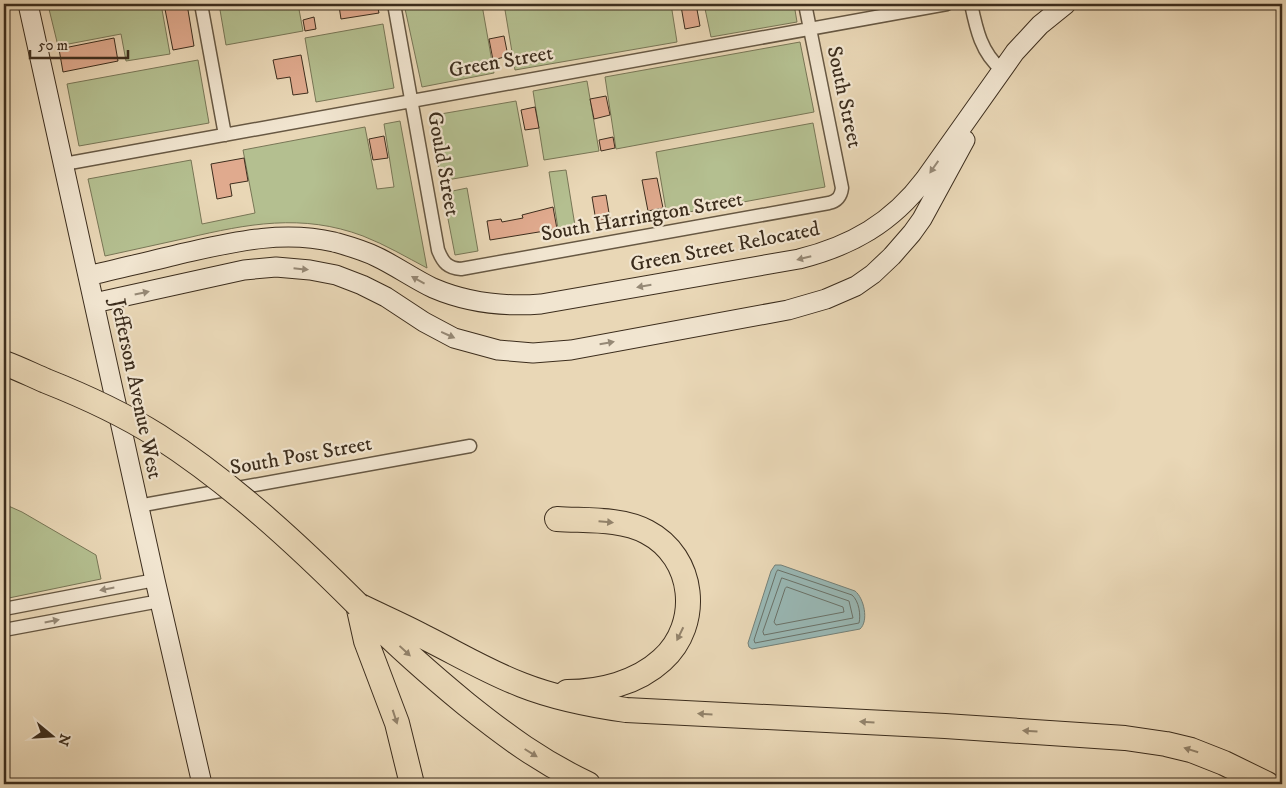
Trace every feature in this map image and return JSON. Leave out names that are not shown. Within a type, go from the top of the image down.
[{"type":"highway","points":[[4,364],[57,385],[109,409],[157,436],[182,453],[246,501],[307,556],[432,677],[529,753],[588,784]]},
{"type":"highway","points":[[536,690],[568,692],[602,688],[628,681],[643,674],[662,661],[672,648],[685,623],[688,606],[687,586],[681,566],[671,552],[656,537],[636,527],[618,523],[557,519]]},
{"type":"highway","points":[[358,605],[476,665],[536,690],[584,703],[626,710],[944,726],[1125,738],[1182,748],[1224,763],[1267,784]]},
{"type":"highway","points":[[358,605],[366,641],[397,722],[412,784]]},
{"type":"highway","points":[[1224,763],[1252,784]]},
{"type":"street","name":"Jefferson Avenue West","points":[[28,4],[138,506],[202,784]]},
{"type":"street","points":[[201,4],[225,135]]},
{"type":"street","name":"Gould Street","points":[[394,4],[438,250],[443,262],[450,268]]},
{"type":"street","name":"South Street","points":[[805,4],[842,188],[840,197]]},
{"type":"street","name":"Green Street","points":[[64,164],[947,4]]},
{"type":"street","points":[[971,4],[980,41],[991,59],[1002,70]]},
{"type":"street","points":[[94,303],[244,270],[276,267],[310,270],[336,275],[368,288],[454,338],[498,350],[534,353],[570,350],[800,308],[856,286],[884,264],[912,234],[932,203],[1002,70],[1015,52],[1040,25],[1066,4]]},
{"type":"street","name":"Green Street Relocated","points":[[88,276],[237,241],[295,236],[328,241],[366,252],[433,288],[459,297],[486,304],[515,306],[540,304],[798,259],[833,249],[863,235],[901,207],[925,179],[1002,70]]},
{"type":"street","name":"South Harrington Street","points":[[450,268],[467,269],[732,221],[829,203],[840,197]]},
{"type":"street","name":"South Post Street","points":[[138,506],[470,446]]},
{"type":"street","points":[[4,609],[155,580]]},
{"type":"street","points":[[4,630],[160,601]]},
{"type":"green space","points":[[79,4],[161,4],[170,54],[126,61],[121,34],[58,46],[49,9]]},
{"type":"green space","points":[[219,4],[298,4],[303,31],[226,45]]},
{"type":"green space","points":[[404,4],[486,4],[482,5],[494,73],[422,87]]},
{"type":"green space","points":[[504,4],[671,4],[677,42],[515,70]]},
{"type":"green space","points":[[704,4],[794,4],[797,22],[711,37]]},
{"type":"green space","points":[[383,24],[394,88],[316,102],[305,38]]},
{"type":"green space","points":[[800,42],[814,112],[616,149],[605,77]]},
{"type":"green space","points":[[198,60],[209,123],[79,146],[67,84]]},
{"type":"green space","points":[[587,81],[599,151],[544,160],[533,91]]},
{"type":"green space","points":[[516,101],[528,166],[441,181],[429,116]]},
{"type":"green space","points":[[400,121],[427,268],[363,236],[340,229],[296,223],[253,225],[105,256],[88,179],[191,160],[202,224],[255,213],[243,150],[365,127],[377,189],[394,187],[384,124]]},
{"type":"green space","points":[[813,123],[825,187],[667,216],[656,152]]},
{"type":"green space","points":[[566,170],[576,232],[559,235],[549,172]]},
{"type":"green space","points":[[467,188],[478,251],[455,255],[443,193]]},
{"type":"green space","points":[[4,504],[22,512],[96,555],[101,579],[4,599]]},
{"type":"water","points":[[775,565],[781,565],[855,591],[863,604],[865,615],[863,625],[860,629],[752,649],[749,647],[748,643],[771,571]]},
{"type":"building","points":[[164,4],[187,4],[194,46],[173,50]]},
{"type":"building","points":[[350,4],[351,7],[377,4],[379,13],[341,19],[339,6]]},
{"type":"building","points":[[696,4],[700,26],[685,29],[681,6]]},
{"type":"building","points":[[314,17],[316,29],[305,31],[303,20]]},
{"type":"building","points":[[504,36],[508,56],[493,60],[489,39]]},
{"type":"building","points":[[114,38],[118,61],[63,72],[59,49]]},
{"type":"building","points":[[301,55],[308,93],[293,95],[290,77],[277,79],[273,60]]},
{"type":"building","points":[[606,96],[610,115],[594,119],[590,99]]},
{"type":"building","points":[[535,107],[539,128],[525,130],[521,110]]},
{"type":"building","points":[[384,136],[388,158],[373,160],[369,139]]},
{"type":"building","points":[[613,137],[615,148],[601,151],[599,140]]},
{"type":"building","points":[[244,158],[248,181],[230,184],[232,196],[217,199],[211,164]]},
{"type":"building","points":[[657,178],[663,208],[648,211],[642,180]]},
{"type":"building","points":[[606,195],[610,219],[596,221],[592,197]]},
{"type":"building","points":[[553,207],[557,229],[490,240],[487,221],[501,219],[502,222],[523,218],[522,215]]}]
